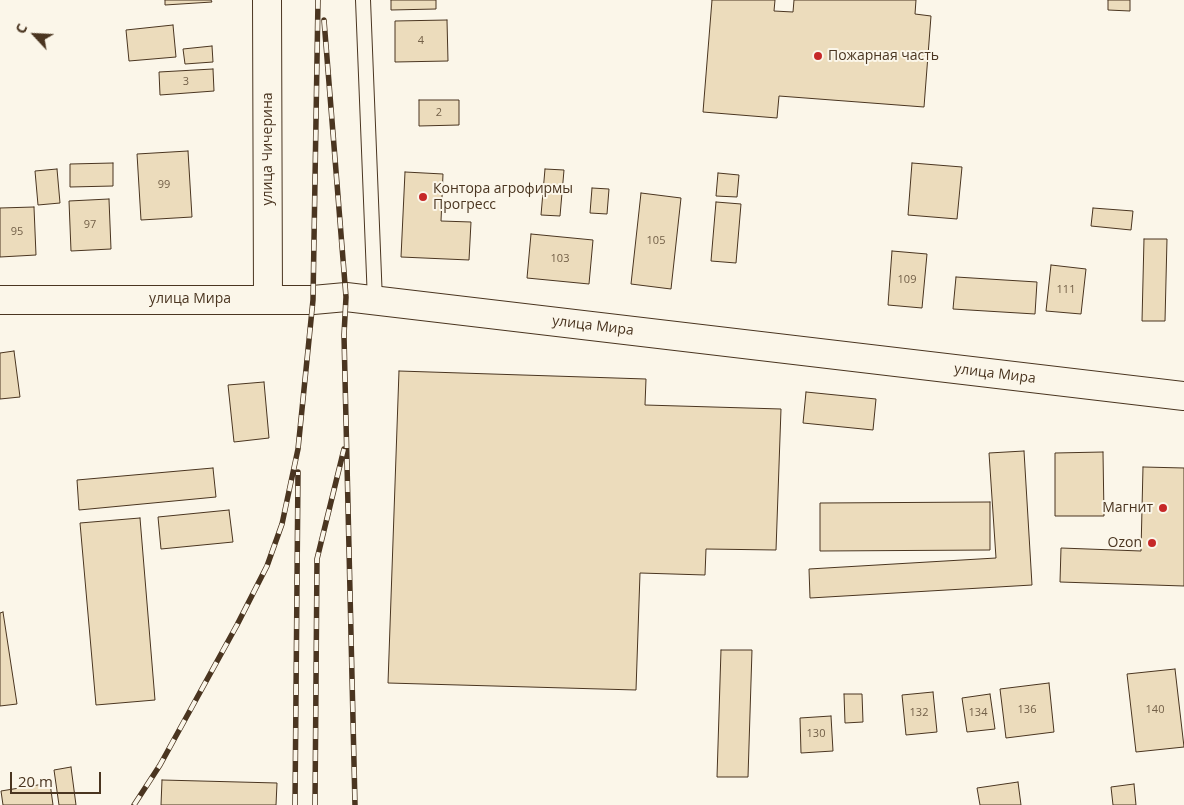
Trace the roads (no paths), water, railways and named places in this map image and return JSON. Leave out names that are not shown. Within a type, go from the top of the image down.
[{"type":"street","name":"улица Чичерина","points":[[267,0],[268,299]]},
{"type":"street","name":"улица Мира","points":[[0,300],[346,297],[1184,396]]},
{"type":"lane","points":[[363,0],[375,301]]},
{"type":"railway","points":[[134,805],[160,765],[237,625],[267,566],[282,524],[298,449],[313,300],[318,0]]},
{"type":"railway","points":[[324,20],[346,297],[344,335],[355,805]]},
{"type":"railway","points":[[315,805],[317,559],[344,449]]},
{"type":"railway","points":[[295,805],[298,472]]},
{"type":"place","name":"Пожарная часть","points":[[818,56]]},
{"type":"place","name":"Контора агрофирмы Прогресс","points":[[423,197]]},
{"type":"place","name":"Магнит","points":[[1163,508]]},
{"type":"place","name":"Ozon","points":[[1152,543]]}]
